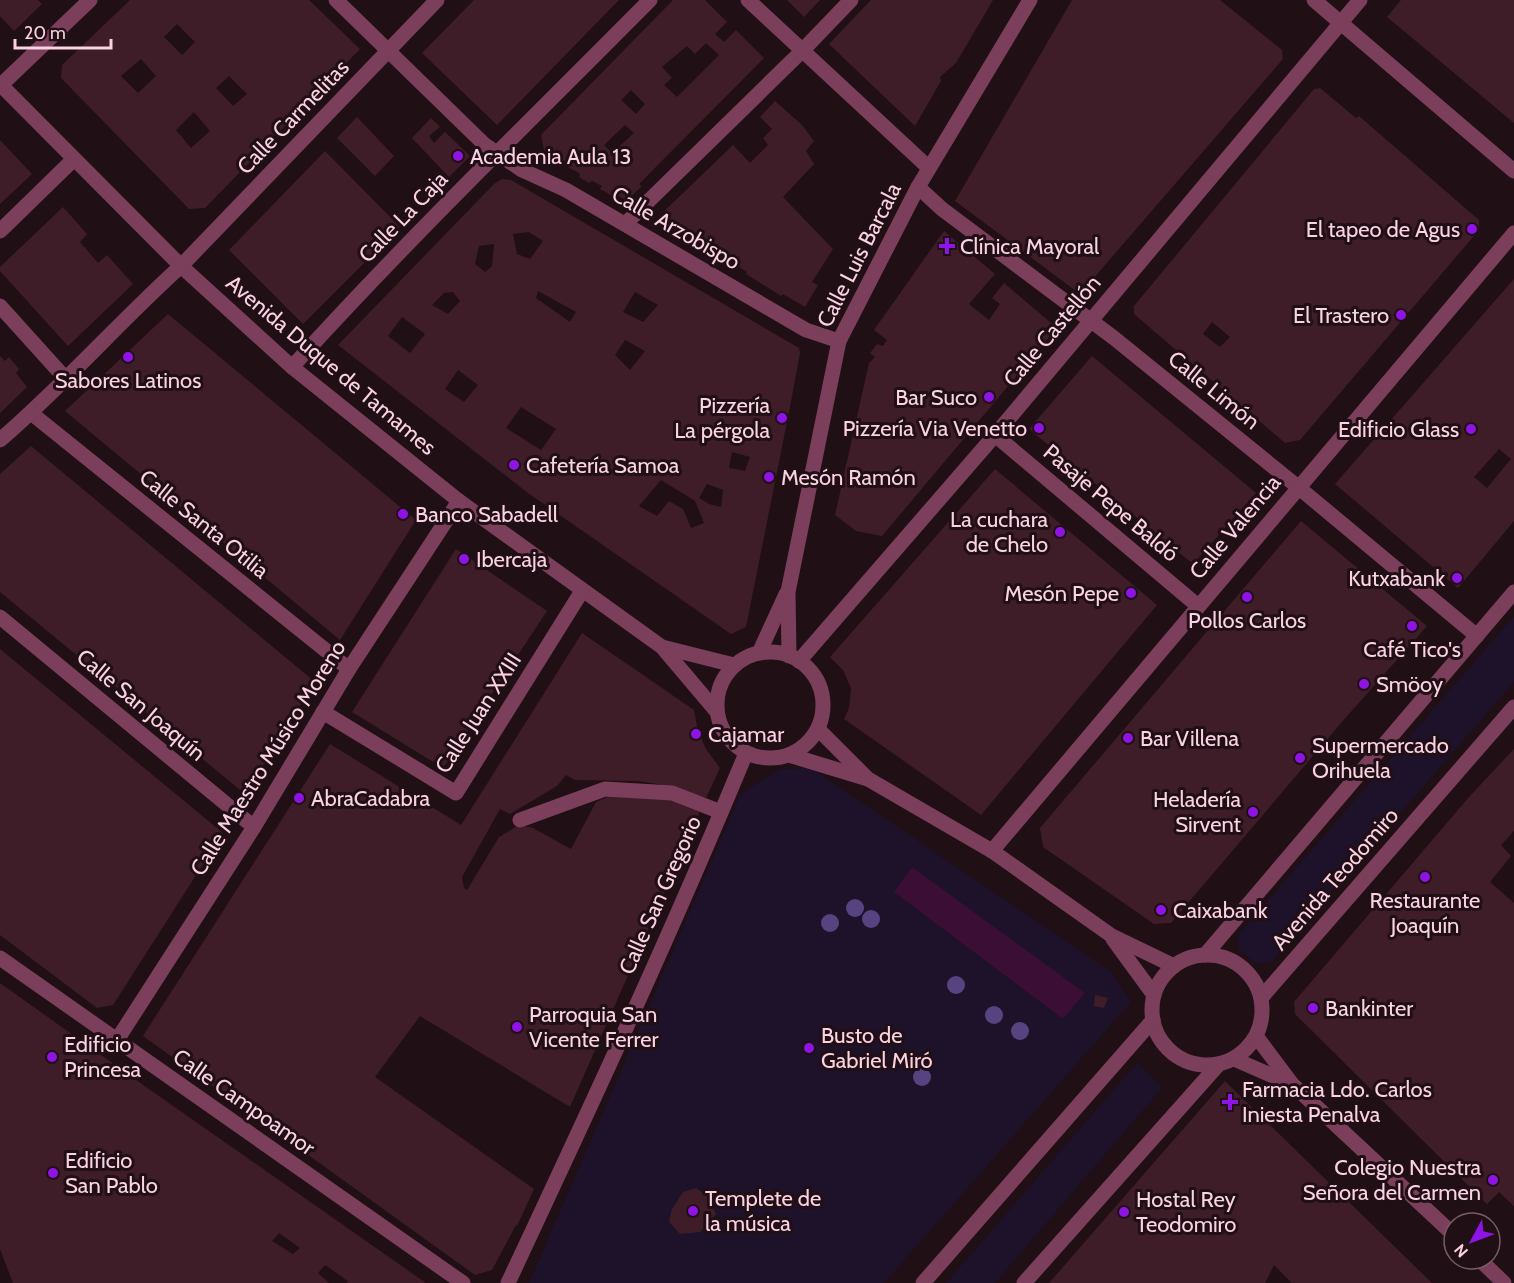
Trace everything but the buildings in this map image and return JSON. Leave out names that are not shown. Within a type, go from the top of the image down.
[{"type":"street","points":[[1,84],[90,0]]},
{"type":"street","name":"Calle Arzobispo","points":[[336,0],[497,154],[522,170],[566,190],[806,330],[839,341]]},
{"type":"street","name":"Calle Carmelitas","points":[[0,440],[31,414],[151,293],[181,266],[437,0]]},
{"type":"street","name":"Calle La Caja","points":[[292,367],[348,306],[650,0]]},
{"type":"street","points":[[748,0],[929,168]]},
{"type":"street","points":[[625,224],[851,0]]},
{"type":"street","name":"Calle Luis Barcala","points":[[759,653],[788,592],[839,341],[918,187],[1030,0]]},
{"type":"street","points":[[1314,0],[1514,171]]},
{"type":"street","name":"Calle Castellón","points":[[794,658],[995,435],[1360,0]]},
{"type":"street","name":"Avenida Duque de Tamames","points":[[1,84],[181,266],[292,367],[459,501],[662,647],[717,712]]},
{"type":"street","points":[[0,231],[74,159]]},
{"type":"street","name":"Calle Limón","points":[[918,187],[942,209],[1091,320],[1298,487],[1477,636]]},
{"type":"street","name":"Calle Valencia","points":[[992,851],[1514,233]]},
{"type":"street","points":[[0,306],[65,378]]},
{"type":"street","name":"Calle Santa Otilia","points":[[31,414],[349,669]]},
{"type":"street","name":"Pasaje Pepe Baldó","points":[[995,435],[1198,606]]},
{"type":"street","name":"Calle Maestro Músico Moreno","points":[[117,1040],[254,827],[349,669],[459,501]]},
{"type":"street","name":"Calle Juan XXIII","points":[[323,712],[456,793],[582,591]]},
{"type":"street","name":"Calle Luis Barcala","points":[[788,592],[794,658]]},
{"type":"street","points":[[1205,955],[1514,592]]},
{"type":"street","name":"Calle San Joaquín","points":[[0,617],[254,827]]},
{"type":"street","name":"Avenida Duque de Tamames","points":[[662,647],[734,665]]},
{"type":"street","points":[[774,652],[794,658],[810,671],[819,684],[823,699],[818,729],[810,740],[789,755],[767,759],[746,753],[732,743],[721,729],[717,712],[717,694],[723,678],[734,665],[745,657],[759,653],[774,652]]},
{"type":"street","name":"Avenida Teodomiro","points":[[1261,998],[1514,707]]},
{"type":"street","points":[[818,729],[868,780]]},
{"type":"street","name":"Calle San Gregorio","points":[[508,1283],[571,1149],[746,753]]},
{"type":"street","points":[[789,755],[868,780],[992,851],[1112,936],[1174,966]]},
{"type":"street","points":[[520,820],[604,789],[672,793],[721,812]]},
{"type":"street","points":[[1112,936],[1154,995]]},
{"type":"street","points":[[1205,955],[1235,962],[1247,972],[1256,984],[1261,998],[1262,1017],[1256,1036],[1247,1049],[1234,1059],[1219,1064],[1201,1065],[1184,1060],[1169,1050],[1158,1036],[1152,1020],[1154,995],[1161,979],[1174,966],[1188,958],[1205,955]]},
{"type":"street","name":"Calle Campoamor","points":[[0,958],[463,1283]]},
{"type":"street","points":[[923,1283],[1152,1020]]},
{"type":"street","points":[[1256,1036],[1292,1084],[1442,1224]]},
{"type":"street","points":[[1234,1059],[1292,1084]]},
{"type":"street","points":[[1024,1283],[1219,1064]]},
{"type":"street","points":[[1492,1271],[1504,1283]]},
{"type":"shaded area","points":[[1514,616],[1514,682],[1271,962],[1256,964],[1238,948],[1239,934]]},
{"type":"shaded area","points":[[811,768],[1111,972],[1131,1002],[884,1283],[529,1283],[741,794],[780,769]]},
{"type":"shaded area","points":[[912,867],[1085,993],[1063,1019],[894,892]]},
{"type":"shaded area","points":[[1138,1062],[1162,1088],[995,1283],[946,1283]]},
{"type":"place","name":"Academia Aula 13","points":[[458,156]]},
{"type":"place","name":"El tapeo de Agus","points":[[1472,229]]},
{"type":"place","name":"Clínica Mayoral","points":[[947,246]]},
{"type":"place","name":"El Trastero","points":[[1401,315]]},
{"type":"place","name":"Sabores Latinos","points":[[128,357]]},
{"type":"place","name":"Bar Suco","points":[[989,397]]},
{"type":"place","name":"Pizzería La pérgola","points":[[782,418]]},
{"type":"place","name":"Pizzería Via Venetto","points":[[1039,428]]},
{"type":"place","name":"Edificio Glass","points":[[1471,429]]},
{"type":"place","name":"Cafetería Samoa","points":[[514,465]]},
{"type":"place","name":"Mesón Ramón","points":[[769,477]]},
{"type":"place","name":"Banco Sabadell","points":[[403,514]]},
{"type":"place","name":"La cuchara de Chelo","points":[[1060,532]]},
{"type":"place","name":"Ibercaja","points":[[464,559]]},
{"type":"place","name":"Kutxabank","points":[[1457,578]]},
{"type":"place","name":"Mesón Pepe","points":[[1131,593]]},
{"type":"place","name":"Pollos Carlos","points":[[1247,597]]},
{"type":"place","name":"Café Tico's","points":[[1412,626]]},
{"type":"place","name":"Smöoy","points":[[1364,684]]},
{"type":"place","name":"Cajamar","points":[[696,734]]},
{"type":"place","name":"Bar Villena","points":[[1128,738]]},
{"type":"place","name":"Supermercado Orihuela","points":[[1300,758]]},
{"type":"place","name":"AbraCadabra","points":[[299,798]]},
{"type":"place","name":"Heladería Sirvent","points":[[1253,812]]},
{"type":"place","name":"Restaurante Joaquín","points":[[1425,877]]},
{"type":"place","name":"Caixabank","points":[[1161,910]]},
{"type":"place","name":"Bankinter","points":[[1313,1008]]},
{"type":"place","name":"Parroquia San Vicente Ferrer","points":[[517,1027]]},
{"type":"place","name":"Busto de Gabriel Miró","points":[[809,1048]]},
{"type":"place","name":"Edificio Princesa","points":[[52,1057]]},
{"type":"place","name":"Farmacia Ldo. Carlos Iniesta Penalva","points":[[1230,1102]]},
{"type":"place","name":"Edificio San Pablo","points":[[53,1173]]},
{"type":"place","name":"Colegio Nuestra Señora del Carmen","points":[[1493,1180]]},
{"type":"place","name":"Templete de la música","points":[[693,1211]]},
{"type":"place","name":"Hostal Rey Teodomiro","points":[[1124,1212]]}]
